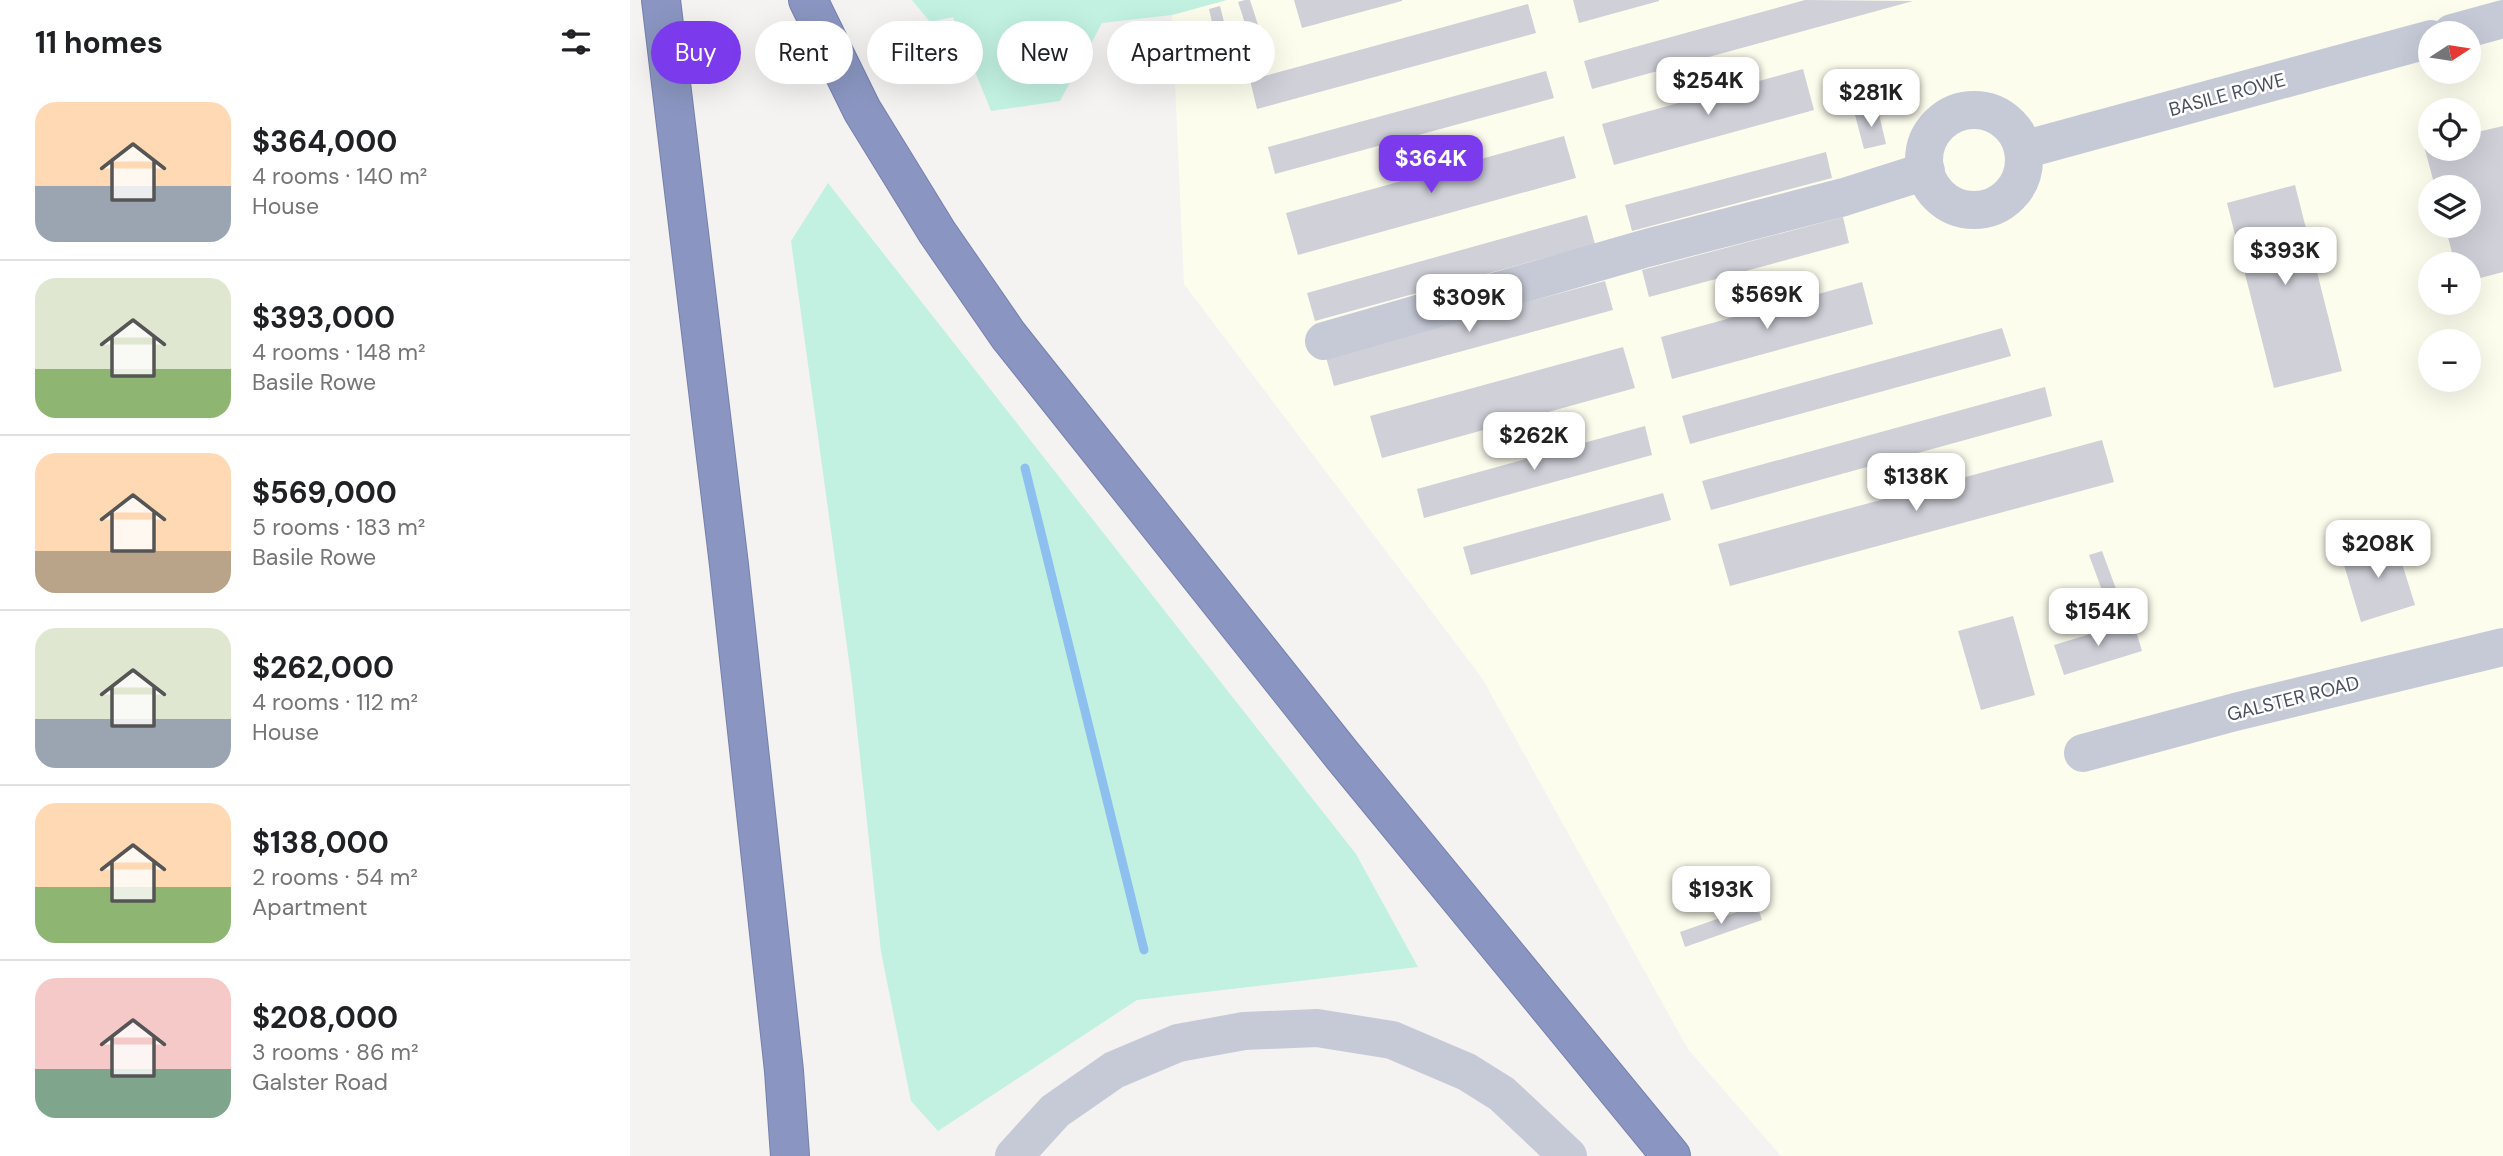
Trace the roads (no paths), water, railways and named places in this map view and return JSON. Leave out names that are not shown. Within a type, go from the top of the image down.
[{"type":"highway","points":[[662,0],[731,579],[784,1071],[790,1156]]},
{"type":"highway","points":[[808,0],[862,110],[937,232],[1008,335],[1342,755],[1671,1156]]},
{"type":"street","points":[[2482,25],[2503,19]]},
{"type":"street","name":"BASILE ROWE","points":[[2023,149],[2418,43]]},
{"type":"street","points":[[1975,110],[1992,113],[2006,121],[2017,134],[2023,149],[2023,170],[2016,189],[2001,203],[1982,211],[1960,210],[1941,200],[1928,183],[1923,162],[1927,140],[1940,123],[1959,112],[1975,110]]},
{"type":"street","points":[[1324,341],[1647,248],[1844,197],[1926,171]]},
{"type":"street","name":"GALSTER ROAD","points":[[2083,753],[2235,712],[2503,647]]},
{"type":"street","points":[[1014,1156],[1055,1111],[1114,1070],[1178,1043],[1244,1031],[1317,1028],[1392,1040],[1467,1072],[1502,1094],[1568,1156]]},
{"type":"waterway","points":[[1025,468],[1144,950]]}]
